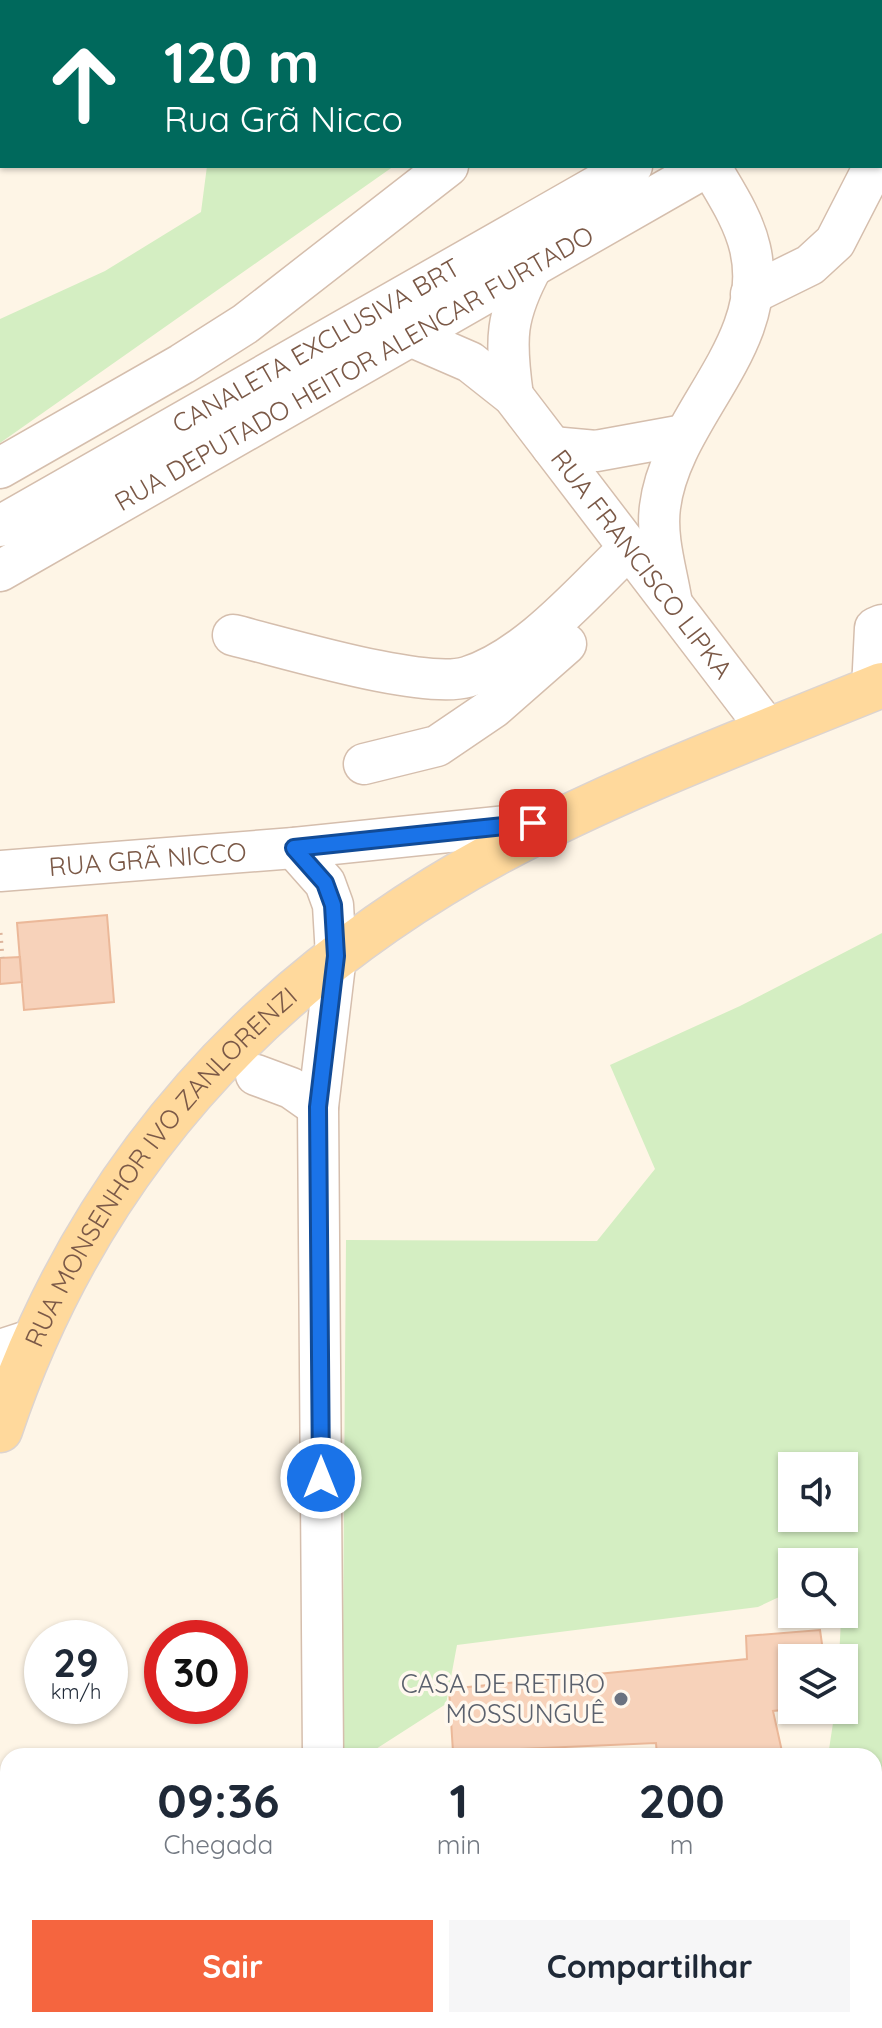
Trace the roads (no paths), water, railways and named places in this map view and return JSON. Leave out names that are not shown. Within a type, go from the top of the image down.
[{"type":"main road","name":"RUA MONSENHOR IVO ZANLORENZI","points":[[0,1430],[17,1344],[153,1138],[235,1044],[336,956],[456,876],[563,820],[877,687]]},
{"type":"street","points":[[0,468],[182,364],[245,324],[445,168]]},
{"type":"street","name":"CANALETA EXCLUSIVA BRT","points":[[0,526],[628,168]]},
{"type":"street","points":[[751,294],[810,265],[835,242],[873,168]]},
{"type":"street","points":[[673,606],[661,542],[659,508],[684,435],[740,335],[751,294],[750,248],[713,173]]},
{"type":"street","name":"RUA DEPUTADO HEITOR ALENCAR FURTADO","points":[[0,571],[533,265],[713,173]]},
{"type":"street","points":[[513,396],[506,330],[516,297],[533,265]]},
{"type":"street","name":"RUA FRANCISCO LIPKA","points":[[410,336],[470,362],[513,396],[769,731]]},
{"type":"street","points":[[552,447],[596,451],[684,435]]},
{"type":"street","points":[[233,635],[353,665],[433,679],[466,677],[514,655],[637,559]]},
{"type":"street","points":[[364,764],[437,746],[493,708],[637,559]]},
{"type":"street","points":[[877,687],[875,628],[882,625]]},
{"type":"street","name":"RUA GRÃ NICCO","points":[[0,871],[294,848],[563,820]]},
{"type":"street","points":[[294,848],[325,883],[333,905],[336,956],[318,1107],[323,1748]]},
{"type":"street","points":[[256,1075],[291,1088],[318,1107]]},
{"type":"place","name":"CASA DE RETIRO MOSSUNGUÊ","points":[[621,1699]]}]
